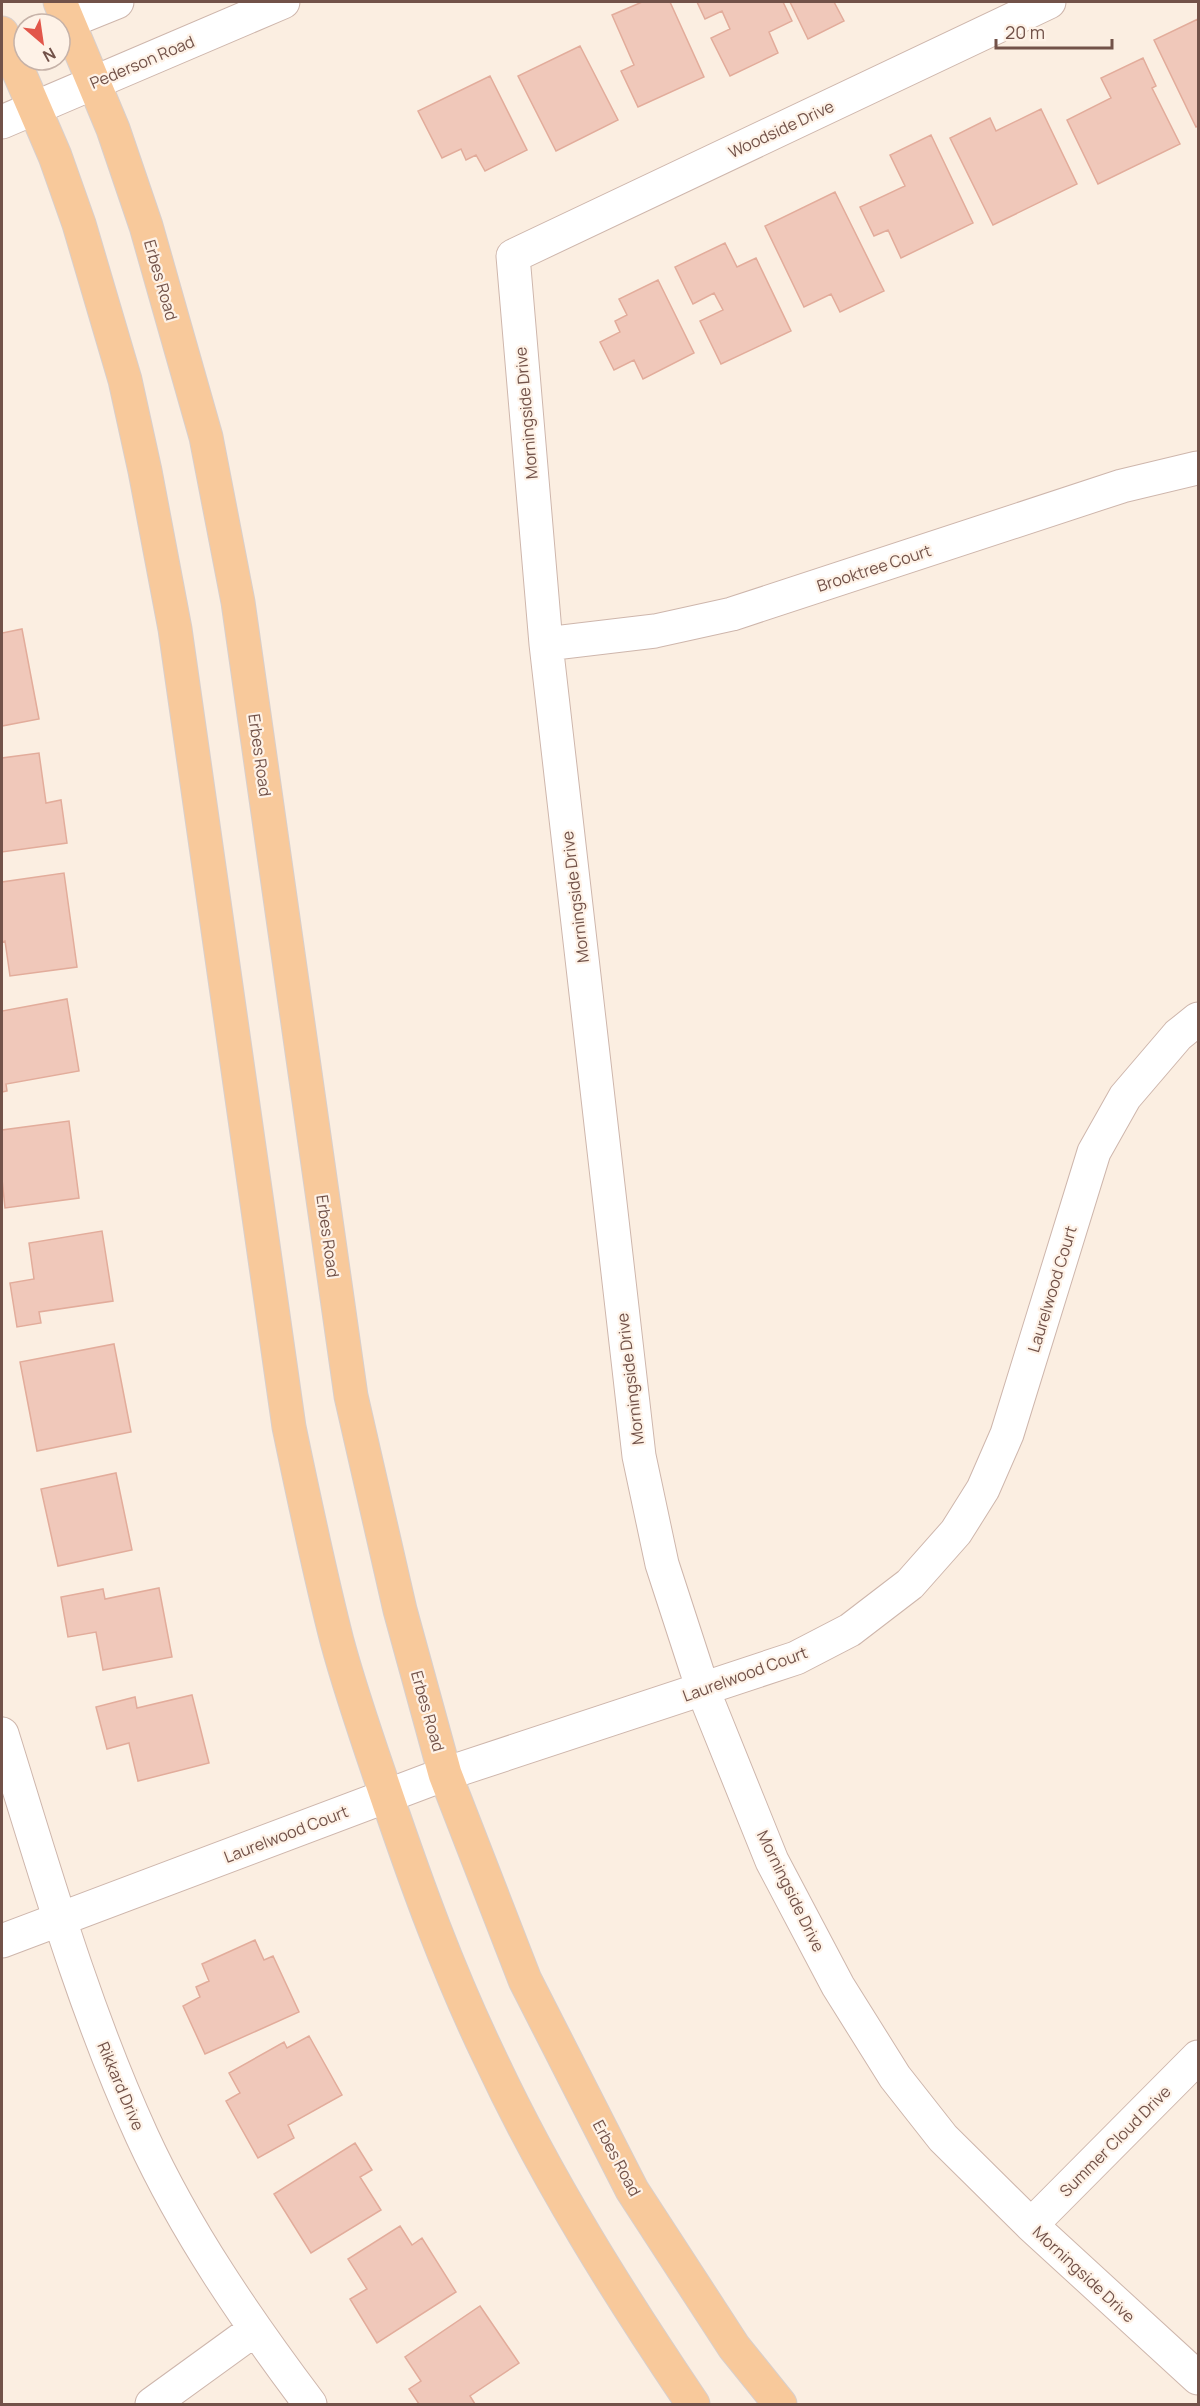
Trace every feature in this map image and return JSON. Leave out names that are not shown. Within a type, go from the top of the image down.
[{"type":"main road","name":"Erbes Road","points":[[72,35],[113,129],[146,226],[206,437],[238,602],[351,1396],[400,1610],[445,1774],[525,1980],[632,2190],[734,2347],[780,2404]]},
{"type":"main road","points":[[9,42],[69,195],[125,380],[145,471],[175,629],[289,1427],[314,1546],[338,1644],[428,1917],[490,2060],[563,2199],[649,2340],[693,2404]]},
{"type":"street","points":[[72,14],[117,2]]},
{"type":"street","name":"Pederson Road","points":[[2,122],[283,2]]},
{"type":"street","name":"Woodside Drive","points":[[513,256],[1049,2]]},
{"type":"street","name":"Morningside Drive","points":[[513,256],[546,645],[639,1456],[662,1564],[703,1690],[772,1861],[838,1986],[895,2077],[943,2138],[1031,2225],[1198,2378]]},
{"type":"street","name":"Brooktree Court","points":[[546,645],[655,631],[732,614],[1122,486],[1197,468]]},
{"type":"street","name":"Laurelwood Court","points":[[2,1941],[445,1774],[796,1658],[850,1630],[910,1584],[956,1532],[983,1489],[1006,1434],[1094,1152],[1125,1096],[1178,1035],[1198,1019]]},
{"type":"street","name":"Rikkard Drive","points":[[2,1734],[60,1919],[106,2055],[143,2139],[188,2223],[254,2330],[310,2404]]},
{"type":"street","name":"Summer Cloud Drive","points":[[1031,2225],[1198,2057]]},
{"type":"street","points":[[152,2404],[254,2330]]},
{"type":"building","points":[[642,2],[670,2],[704,77],[638,107],[621,71],[634,65],[612,15]]},
{"type":"building","points":[[697,2],[783,2],[792,21],[769,32],[778,53],[730,76],[711,38],[730,29],[722,11],[705,19]]},
{"type":"building","points":[[790,2],[834,2],[844,21],[808,39]]},
{"type":"building","points":[[1198,19],[1198,126],[1196,127],[1154,40]]},
{"type":"building","points":[[580,46],[618,120],[556,151],[518,76]]},
{"type":"building","points":[[1143,58],[1156,86],[1152,88],[1180,144],[1098,184],[1067,120],[1111,98],[1101,78]]},
{"type":"building","points":[[490,76],[527,150],[485,171],[476,155],[466,160],[461,149],[442,158],[418,111]]},
{"type":"building","points":[[1041,109],[1077,184],[993,225],[950,138],[990,118],[996,131]]},
{"type":"building","points":[[931,135],[973,223],[901,258],[888,230],[874,236],[860,207],[905,186],[890,155]]},
{"type":"building","points":[[835,192],[884,291],[840,312],[831,294],[804,307],[765,226]]},
{"type":"building","points":[[725,243],[737,267],[756,258],[791,331],[721,364],[700,321],[723,310],[714,293],[693,304],[675,267]]},
{"type":"building","points":[[658,280],[694,353],[643,379],[634,360],[614,370],[600,342],[620,332],[615,321],[627,315],[619,299]]},
{"type":"building","points":[[22,629],[39,719],[2,726],[2,633]]},
{"type":"building","points":[[39,753],[46,803],[61,800],[67,843],[2,852],[2,758]]},
{"type":"building","points":[[64,873],[77,967],[10,976],[5,941],[2,942],[2,882]]},
{"type":"building","points":[[67,999],[79,1071],[6,1084],[7,1091],[2,1092],[2,1011]]},
{"type":"building","points":[[69,1121],[79,1198],[5,1208],[2,1179],[2,1130]]},
{"type":"building","points":[[102,1231],[113,1301],[39,1312],[41,1323],[17,1327],[10,1283],[34,1279],[29,1243]]},
{"type":"building","points":[[114,1344],[131,1432],[37,1451],[20,1362]]},
{"type":"building","points":[[116,1473],[132,1550],[58,1566],[41,1489]]},
{"type":"building","points":[[159,1588],[172,1657],[103,1670],[96,1632],[68,1637],[61,1597],[103,1589],[105,1599]]},
{"type":"building","points":[[192,1695],[209,1763],[138,1781],[129,1743],[107,1749],[96,1707],[135,1697],[137,1708]]},
{"type":"building","points":[[255,1940],[264,1960],[273,1956],[299,2012],[205,2054],[183,2006],[200,1997],[196,1987],[209,1981],[202,1964]]},
{"type":"building","points":[[309,2036],[342,2095],[288,2125],[294,2138],[258,2158],[226,2101],[240,2093],[229,2073],[284,2042],[287,2048]]},
{"type":"building","points":[[355,2143],[372,2170],[360,2177],[381,2210],[311,2253],[274,2194]]},
{"type":"building","points":[[400,2226],[412,2245],[422,2238],[456,2292],[377,2343],[350,2299],[367,2289],[348,2259]]},
{"type":"building","points":[[480,2306],[519,2363],[470,2396],[475,2404],[419,2404],[409,2389],[421,2381],[405,2357]]}]
